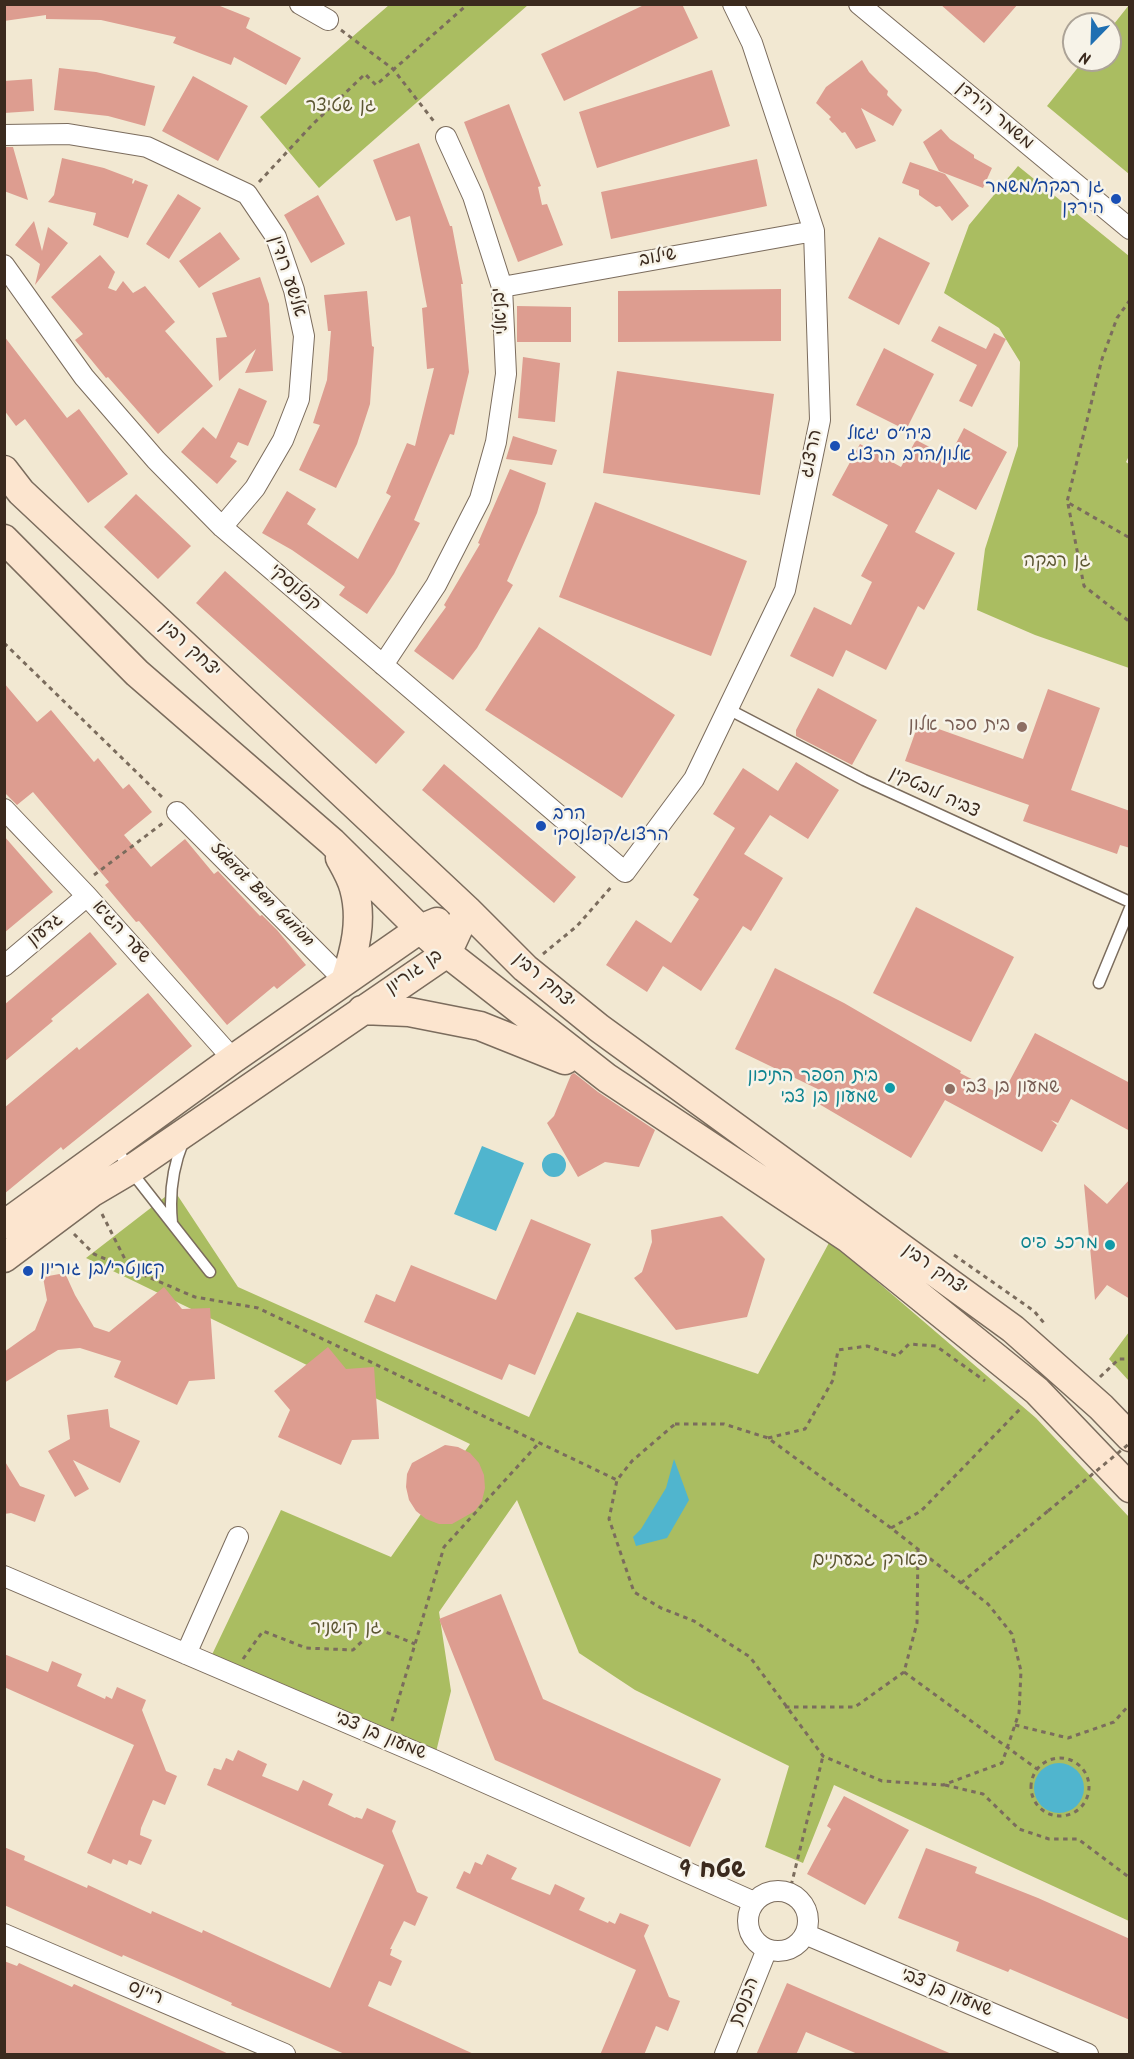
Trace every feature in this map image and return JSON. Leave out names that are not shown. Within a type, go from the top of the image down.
[{"type":"main road","name":"יצחק רבין","points":[[4,470],[21,492],[467,910],[525,968],[599,1028],[1013,1329],[1085,1393],[1130,1437]]},
{"type":"main road","name":"יצחק רבין","points":[[4,539],[136,672],[332,842],[420,930],[447,953],[607,1078],[848,1238],[1038,1391],[1130,1488]]},
{"type":"main road","points":[[332,842],[354,886],[358,910],[356,947],[345,981]]},
{"type":"main road","name":"בן גוריון","points":[[4,1225],[345,981],[420,930],[467,910]]},
{"type":"main road","name":"בן גוריון","points":[[4,1258],[91,1193],[130,1170],[447,953],[467,910]]},
{"type":"main road","points":[[362,1010],[409,1012],[480,1026],[607,1078]]},
{"type":"street","points":[[300,4],[328,20]]},
{"type":"street","name":"הרצוג","points":[[625,872],[694,779],[785,590],[820,420],[814,231],[744,14],[733,4]]},
{"type":"street","name":"משמר הירדן","points":[[859,4],[1130,228]]},
{"type":"street","points":[[4,135],[68,134],[147,147],[247,194]]},
{"type":"street","name":"יבניאלי","points":[[383,665],[436,585],[480,499],[496,442],[506,374],[502,287],[473,195],[446,137]]},
{"type":"street","name":"אלישע רודין","points":[[222,527],[255,488],[283,440],[299,399],[304,336],[294,290],[276,237],[247,194]]},
{"type":"street","name":"שילוב","points":[[502,287],[814,231]]},
{"type":"street","name":"קפלנסקי","points":[[4,265],[84,377],[156,460],[222,527],[625,872]]},
{"type":"street","name":"שער הגיא","points":[[4,809],[233,1059]]},
{"type":"street","name":"Sderot Ben Gurion","points":[[177,812],[345,981]]},
{"type":"street","name":"גדעון","points":[[4,966],[82,892]]},
{"type":"street","points":[[186,1654],[238,1537]]},
{"type":"street","name":"שמעון בן צבי","points":[[4,1576],[232,1673],[754,1902]]},
{"type":"street","points":[[770,1892],[789,1893],[804,1906],[807,1925],[805,1934],[790,1948],[781,1951],[767,1949],[754,1940],[749,1931],[749,1911],[754,1902],[770,1892]]},
{"type":"street","name":"ריינס","points":[[4,1934],[285,2055]]},
{"type":"street","name":"שמעון בן צבי","points":[[805,1934],[1088,2055]]},
{"type":"street","name":"הכנסת","points":[[724,2055],[767,1949]]},
{"type":"lane","name":"צביה לובטקין","points":[[728,710],[864,780],[1130,902]]},
{"type":"lane","points":[[1099,982],[1130,908]]},
{"type":"lane","points":[[172,1223],[170,1196],[173,1173],[182,1144],[190,1129]]},
{"type":"lane","points":[[115,1146],[130,1170],[210,1272]]},
{"type":"path","points":[[247,194],[313,124],[365,74],[376,85],[468,4]]},
{"type":"path","points":[[328,20],[393,69],[446,137]]},
{"type":"path","points":[[1130,300],[1117,318],[1102,359],[1067,502],[1084,586],[1130,622]]},
{"type":"path","points":[[1067,502],[1130,538]]},
{"type":"path","points":[[4,643],[177,812],[82,892]]},
{"type":"path","points":[[525,968],[577,926],[625,872]]},
{"type":"path","points":[[91,1193],[131,1270]]},
{"type":"path","points":[[59,1217],[94,1254],[195,1297],[258,1308],[617,1480]]},
{"type":"path","points":[[768,1438],[805,1429],[833,1380],[838,1350],[867,1346],[897,1356],[909,1344],[936,1346],[988,1383]]},
{"type":"path","points":[[1085,1393],[1119,1359],[1130,1359]]},
{"type":"path","points":[[891,1528],[921,1511],[1038,1391]]},
{"type":"path","points":[[943,1785],[1002,1763],[1019,1713],[1021,1671],[1012,1634],[988,1604],[891,1528],[768,1438],[724,1424],[675,1424],[632,1461],[617,1480],[609,1519],[634,1592],[661,1608],[694,1621],[750,1657],[823,1756],[882,1781],[943,1785],[983,1794],[1019,1829],[1049,1839],[1078,1839],[1130,1878]]},
{"type":"path","points":[[386,1740],[444,1547],[538,1443]]},
{"type":"path","points":[[961,1583],[1130,1443]]},
{"type":"path","points":[[785,1707],[855,1707],[904,1672],[917,1623],[918,1549]]},
{"type":"path","points":[[232,1673],[263,1630],[306,1648],[353,1650],[376,1628],[415,1644]]},
{"type":"path","points":[[904,1672],[1037,1769]]},
{"type":"path","points":[[1015,1725],[1068,1738],[1114,1722],[1130,1704]]},
{"type":"path","points":[[789,1893],[823,1756]]},
{"type":"path","points":[[1056,1759],[1074,1762],[1082,1768],[1087,1777],[1089,1791],[1085,1802],[1069,1815],[1053,1815],[1044,1811],[1034,1799],[1031,1789],[1037,1769],[1046,1762],[1056,1759]]},
{"type":"green space","name":"גן שטיצר","points":[[389,5],[528,5],[319,188],[260,117]]},
{"type":"green space","points":[[1129,5],[1129,174],[1047,106],[1074,72],[1122,72],[1122,14]]},
{"type":"green space","name":"גן רבקה","points":[[1018,166],[1129,256],[1130,454],[1126,462],[1130,465],[1129,668],[1035,635],[977,610],[985,549],[1018,446],[1020,362],[999,328],[944,293],[969,225]]},
{"type":"green space","name":"פארק גבעתיים","points":[[174,1190],[238,1287],[529,1417],[577,1312],[758,1374],[830,1241],[1036,1418],[1129,1517],[1129,1921],[834,1785],[803,1863],[765,1847],[789,1766],[635,1690],[579,1653],[517,1500],[439,1612],[451,1691],[434,1760],[208,1663],[281,1510],[391,1557],[470,1444],[86,1258]]},
{"type":"green space","points":[[1129,1332],[1129,1381],[1109,1359]]},
{"type":"water","points":[[482,1146],[524,1163],[496,1231],[454,1214]]},
{"type":"water","points":[[554,1153],[563,1156],[566,1165],[563,1174],[554,1177],[545,1174],[542,1165],[545,1156]]},
{"type":"water","points":[[674,1459],[689,1500],[667,1538],[636,1546],[633,1537],[641,1529],[666,1488]]},
{"type":"water","points":[[1054,1763],[1064,1763],[1077,1770],[1084,1783],[1084,1793],[1077,1806],[1064,1813],[1054,1813],[1045,1809],[1038,1802],[1034,1793],[1034,1783],[1038,1774],[1045,1767]]},
{"type":"building","points":[[4,4],[215,4],[250,18],[246,28],[301,58],[286,85],[234,57],[231,65],[173,43],[176,37],[101,20],[46,19],[46,15],[4,21]]},
{"type":"building","points":[[646,4],[682,4],[698,38],[564,101],[541,54]]},
{"type":"building","points":[[940,4],[1018,4],[984,43]]},
{"type":"building","points":[[862,60],[869,72],[888,91],[887,95],[902,110],[893,126],[861,108],[876,141],[856,149],[845,132],[842,133],[829,119],[831,117],[816,103],[826,87]]},
{"type":"building","points":[[59,68],[96,72],[155,86],[145,126],[108,116],[54,110]]},
{"type":"building","points":[[712,70],[730,126],[597,168],[579,112]]},
{"type":"building","points":[[193,76],[248,106],[218,161],[162,131]]},
{"type":"building","points":[[32,79],[34,111],[4,113],[4,81]]},
{"type":"building","points":[[509,104],[541,186],[538,187],[542,205],[547,204],[563,245],[518,262],[464,122]]},
{"type":"building","points":[[941,129],[950,139],[974,155],[974,158],[992,168],[983,188],[939,171],[923,142]]},
{"type":"building","points":[[419,143],[450,226],[452,226],[463,284],[461,284],[469,372],[454,435],[450,434],[414,520],[420,523],[394,574],[367,614],[339,595],[345,587],[292,550],[262,533],[287,491],[316,509],[307,524],[358,559],[391,496],[386,493],[407,443],[415,446],[434,368],[427,369],[422,308],[427,307],[410,216],[396,221],[373,160]]},
{"type":"building","points":[[4,147],[13,147],[28,200],[4,191]]},
{"type":"building","points":[[62,158],[104,168],[133,179],[133,184],[135,180],[148,185],[128,238],[93,225],[96,213],[48,202],[54,195]]},
{"type":"building","points":[[757,159],[767,206],[611,239],[601,192]]},
{"type":"building","points":[[910,162],[945,174],[969,206],[952,221],[940,206],[936,207],[919,195],[919,190],[902,183]]},
{"type":"building","points":[[178,194],[201,208],[169,259],[146,244]]},
{"type":"building","points":[[318,195],[345,244],[311,263],[284,215]]},
{"type":"building","points":[[34,221],[42,251],[48,227],[68,243],[35,285],[40,264],[15,245]]},
{"type":"building","points":[[220,232],[240,259],[199,288],[179,261]]},
{"type":"building","points":[[879,237],[930,263],[899,325],[848,298]]},
{"type":"building","points":[[100,255],[115,272],[108,288],[116,291],[123,281],[133,293],[145,286],[175,322],[165,331],[213,386],[158,434],[108,377],[106,378],[75,340],[83,334],[51,297]]},
{"type":"building","points":[[260,277],[269,304],[273,371],[245,373],[256,349],[219,381],[216,338],[227,337],[212,293]]},
{"type":"building","points":[[781,289],[781,341],[618,342],[618,291]]},
{"type":"building","points":[[367,291],[372,346],[374,347],[370,404],[357,444],[336,488],[299,470],[320,425],[313,423],[327,380],[331,331],[328,331],[324,295]]},
{"type":"building","points":[[517,306],[571,307],[571,342],[517,342]]},
{"type":"building","points":[[939,326],[986,349],[994,333],[1006,339],[972,407],[959,401],[977,365],[931,341]]},
{"type":"building","points":[[4,336],[67,418],[79,409],[128,474],[88,503],[25,419],[16,426],[4,410]]},
{"type":"building","points":[[884,348],[934,374],[906,430],[856,405]]},
{"type":"building","points":[[523,357],[560,363],[555,422],[518,418]]},
{"type":"building","points":[[617,371],[774,394],[760,495],[603,473]]},
{"type":"building","points":[[239,388],[267,401],[248,446],[238,442],[230,457],[237,461],[217,484],[181,452],[203,427],[216,439]]},
{"type":"building","points":[[964,428],[1007,452],[976,510],[938,489],[915,532],[955,553],[924,610],[918,606],[886,670],[846,650],[833,677],[790,656],[814,607],[851,625],[872,582],[861,576],[888,525],[832,495],[860,444],[901,467],[916,440],[949,457]]},
{"type":"building","points":[[513,436],[557,450],[552,465],[506,459]]},
{"type":"building","points":[[510,469],[546,483],[537,513],[507,581],[513,585],[477,648],[453,680],[414,651],[446,607],[444,605],[480,544],[478,543]]},
{"type":"building","points":[[136,494],[191,546],[158,579],[104,527]]},
{"type":"building","points":[[595,502],[747,561],[711,656],[559,597]]},
{"type":"building","points":[[225,571],[405,732],[376,764],[196,603]]},
{"type":"building","points":[[539,627],[675,715],[622,798],[485,710]]},
{"type":"building","points":[[4,683],[37,722],[51,710],[94,762],[98,758],[123,789],[129,784],[152,812],[124,835],[151,867],[185,839],[214,874],[218,871],[260,916],[262,915],[277,930],[306,965],[277,989],[274,986],[227,1025],[139,921],[136,922],[105,885],[109,882],[33,792],[17,805],[4,792]]},
{"type":"building","points":[[818,688],[877,720],[852,765],[796,736],[796,730]]},
{"type":"building","points":[[1048,689],[1100,708],[1071,790],[1130,811],[1130,848],[1120,845],[1117,854],[1023,821],[1029,805],[905,761],[919,722],[1023,759]]},
{"type":"building","points":[[796,762],[839,790],[808,839],[770,815],[744,854],[783,878],[751,931],[743,926],[701,991],[663,966],[647,992],[606,965],[636,920],[671,943],[699,899],[693,895],[735,828],[713,814],[743,768],[778,791]]},
{"type":"building","points":[[444,764],[576,877],[554,903],[422,790]]},
{"type":"building","points":[[4,836],[53,892],[4,933]]},
{"type":"building","points":[[916,907],[1014,957],[971,1042],[873,993]]},
{"type":"building","points":[[90,932],[117,964],[4,1062],[4,1005]]},
{"type":"building","points":[[775,968],[844,1003],[961,1071],[960,1073],[1002,1095],[1035,1033],[1130,1083],[1130,1131],[1071,1099],[1058,1123],[1051,1120],[1057,1125],[1042,1152],[945,1100],[911,1158],[819,1104],[826,1093],[735,1049]]},
{"type":"building","points":[[148,993],[192,1046],[63,1150],[61,1147],[4,1194],[4,1108],[77,1047],[79,1050]]},
{"type":"building","points":[[574,1073],[655,1130],[639,1167],[605,1162],[578,1177],[547,1123],[554,1116],[571,1075]]},
{"type":"building","name":"מרכז פיס","points":[[1130,1179],[1130,1299],[1107,1285],[1095,1300],[1084,1184],[1107,1204]]},
{"type":"building","points":[[722,1216],[765,1259],[747,1317],[676,1330],[634,1278],[642,1272],[652,1242],[651,1230]]},
{"type":"building","points":[[531,1219],[591,1244],[535,1375],[509,1364],[502,1380],[364,1322],[376,1294],[395,1302],[411,1265],[496,1300]]},
{"type":"building","points":[[65,1273],[94,1327],[109,1332],[164,1287],[182,1309],[210,1308],[215,1379],[189,1381],[177,1405],[114,1377],[121,1361],[80,1348],[58,1350],[4,1383],[4,1352],[35,1330],[47,1300],[43,1277]]},
{"type":"building","points":[[328,1347],[346,1369],[374,1367],[379,1439],[352,1440],[341,1465],[278,1437],[290,1410],[274,1391]]},
{"type":"building","points":[[108,1409],[110,1427],[140,1441],[120,1483],[73,1460],[89,1489],[75,1497],[48,1451],[70,1439],[67,1415]]},
{"type":"building","points":[[445,1445],[458,1447],[470,1453],[479,1463],[484,1475],[485,1488],[482,1501],[475,1511],[452,1524],[439,1524],[426,1519],[416,1511],[409,1500],[406,1487],[407,1474],[412,1463]]},
{"type":"building","points":[[4,1460],[20,1486],[45,1495],[35,1522],[11,1513],[4,1514]]},
{"type":"building","points":[[501,1594],[543,1699],[721,1779],[690,1847],[495,1760],[439,1619]]},
{"type":"building","points":[[4,1654],[48,1672],[52,1661],[82,1674],[77,1686],[105,1699],[106,1696],[112,1699],[117,1687],[146,1700],[142,1710],[166,1771],[177,1776],[165,1805],[153,1800],[141,1828],[140,1835],[152,1840],[141,1865],[129,1860],[127,1865],[113,1859],[111,1864],[87,1853],[134,1745],[4,1687]]},
{"type":"building","points":[[238,1750],[267,1764],[262,1776],[298,1791],[303,1780],[333,1794],[328,1805],[355,1818],[362,1819],[367,1808],[396,1821],[392,1831],[417,1892],[428,1897],[415,1926],[404,1921],[390,1949],[392,1949],[390,1955],[402,1961],[391,1986],[379,1981],[368,2006],[476,2055],[347,2055],[231,2005],[232,2003],[174,1977],[123,1955],[122,1957],[4,1905],[4,1847],[25,1856],[24,1860],[87,1888],[88,1885],[151,1914],[152,1911],[202,1933],[203,1930],[330,1988],[384,1865],[207,1785],[214,1768],[221,1770],[226,1758],[233,1761]]},
{"type":"building","points":[[844,1796],[909,1830],[865,1905],[807,1874],[831,1829],[827,1826]]},
{"type":"building","points":[[926,1848],[977,1867],[975,1873],[1130,1939],[1130,2020],[1010,1969],[1008,1972],[956,1951],[959,1942],[898,1918]]},
{"type":"building","points":[[487,1854],[517,1868],[511,1879],[550,1895],[555,1884],[585,1898],[579,1910],[608,1923],[609,1921],[615,1924],[620,1913],[649,1925],[644,1936],[669,1997],[680,2001],[668,2031],[656,2026],[644,2055],[600,2055],[636,1970],[456,1888],[464,1871],[470,1874],[475,1862],[482,1865]]},
{"type":"building","points":[[4,1961],[17,1966],[19,1963],[72,1987],[74,1984],[231,2055],[4,2055]]},
{"type":"building","points":[[787,1983],[954,2055],[860,2055],[806,2032],[796,2055],[756,2055]]},
{"type":"place","name":"גן רבקה/משמר הירדן","points":[[1116,199]]},
{"type":"place","name":"ביה״ס יגאל אלון/הרב הרצוג","points":[[835,446]]},
{"type":"place","name":"בית ספר אלון","points":[[1022,727]]},
{"type":"place","name":"הרב הרצוג/קפלנסקי","points":[[541,826]]},
{"type":"place","name":"בית הספר התיכון שמעון בן צבי","points":[[890,1088]]},
{"type":"place","name":"שמעון בן צבי","points":[[950,1089]]},
{"type":"place","name":"מרכז פיס","points":[[1110,1245]]},
{"type":"place","name":"קאנטרי/בן גוריון","points":[[28,1271]]},
{"type":"district","name":"שטח 9","points":[[712,1873]]},
{"type":"park label","name":"גן קושניר","points":[[346,1630]]}]
